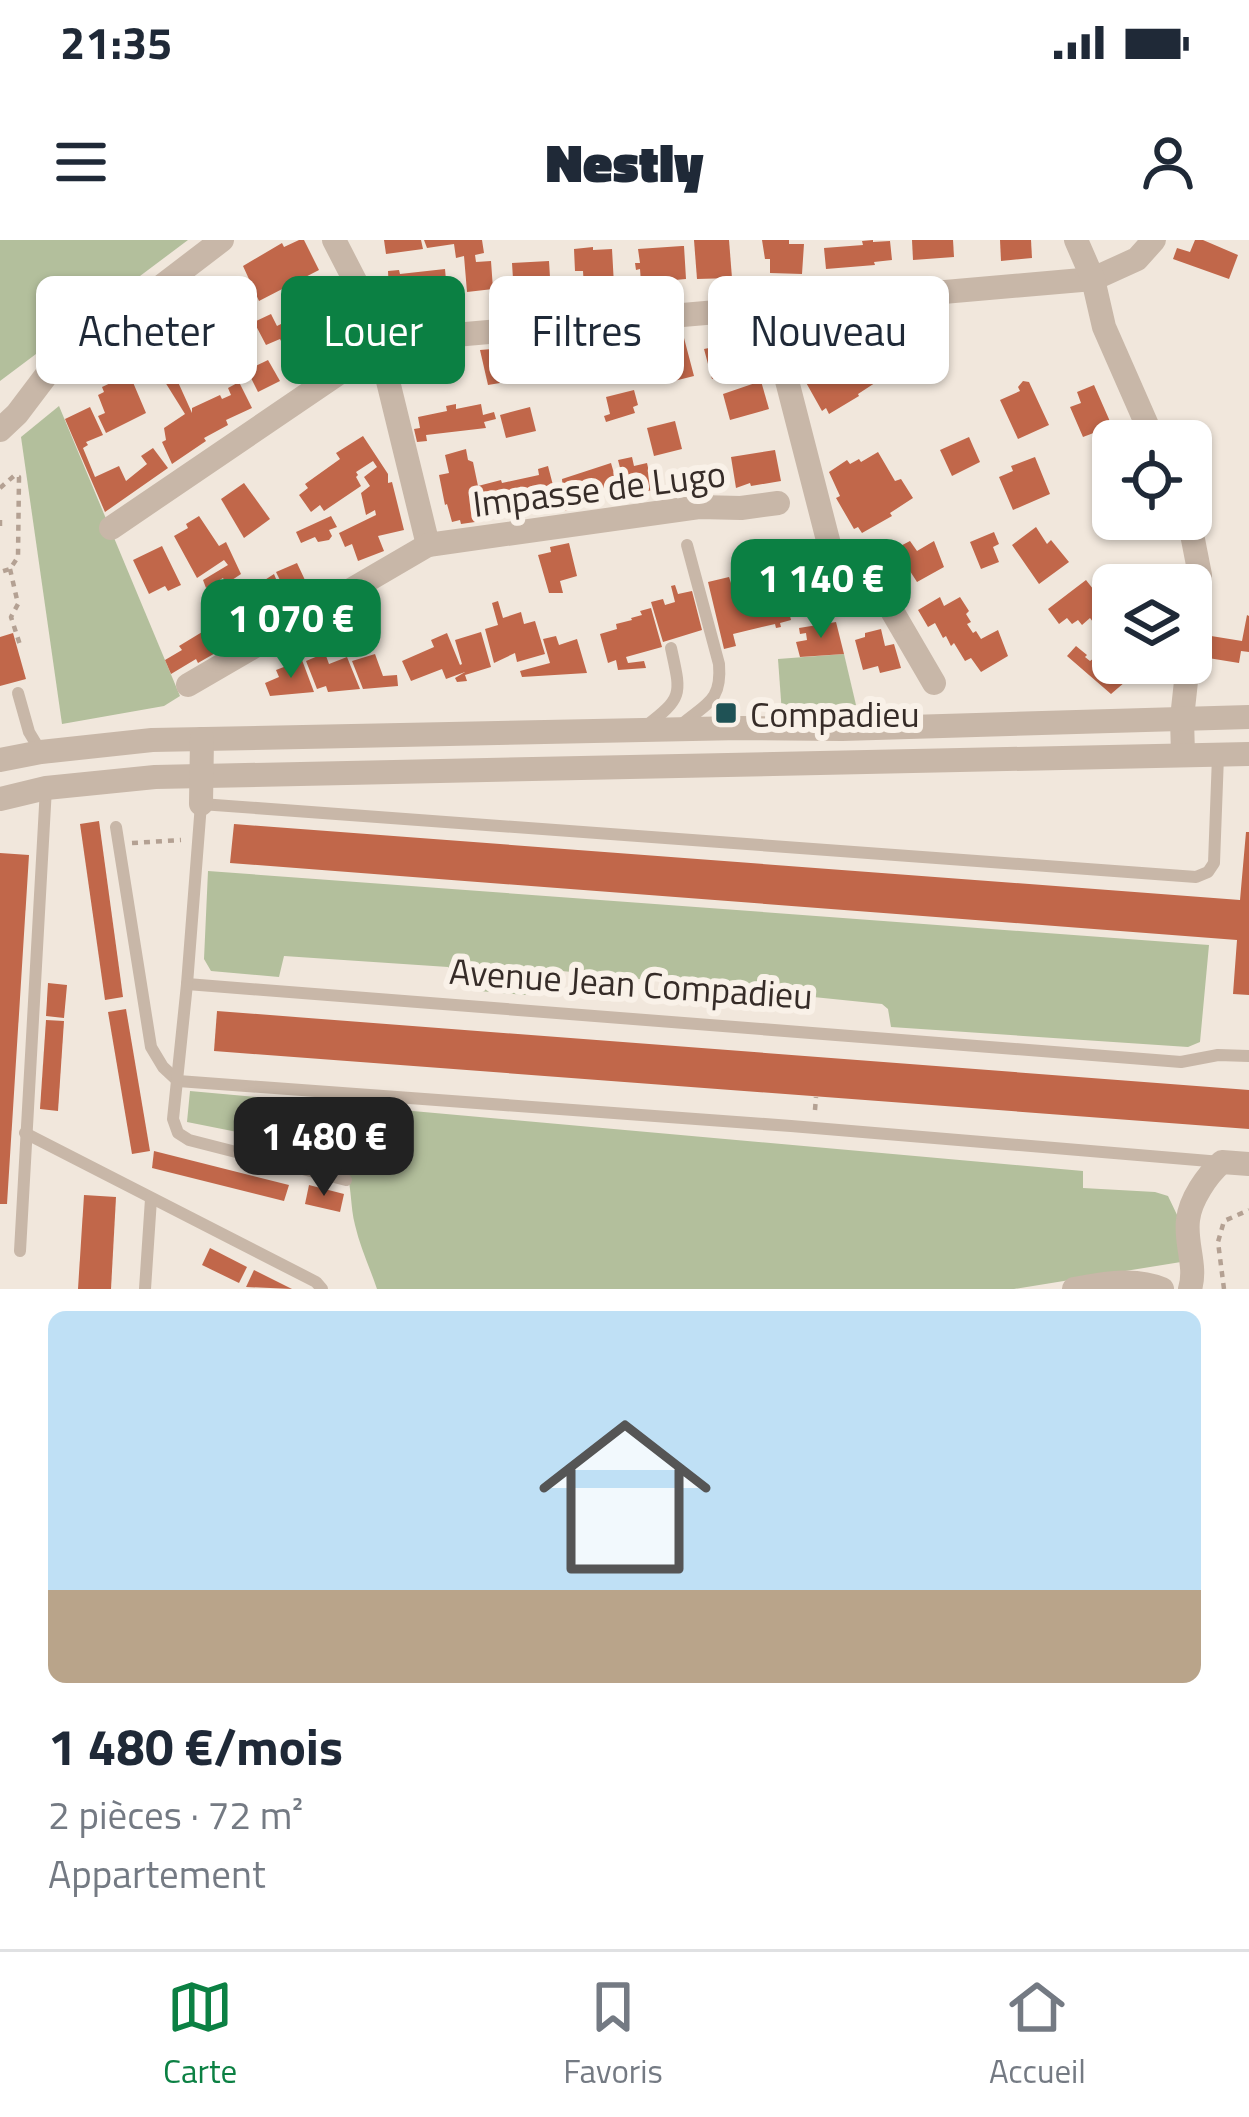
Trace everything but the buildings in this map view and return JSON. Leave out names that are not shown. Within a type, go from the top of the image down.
[{"type":"street","points":[[0,430],[48,373],[222,240]]},
{"type":"street","points":[[334,240],[353,276]]},
{"type":"street","points":[[1076,240],[1093,279],[1104,326],[1145,420]]},
{"type":"street","points":[[949,291],[1093,279],[1137,259],[1154,240]]},
{"type":"street","points":[[465,334],[708,312]]},
{"type":"street","points":[[111,528],[323,384]]},
{"type":"street","points":[[188,685],[428,545],[389,384]]},
{"type":"street","points":[[788,384],[830,548],[838,559],[874,580],[934,683]]},
{"type":"street","name":"Impasse de Lugo","points":[[428,545],[699,507],[778,503]]},
{"type":"street","points":[[1183,755],[1186,684]]},
{"type":"street","points":[[0,760],[152,740],[1249,717]]},
{"type":"street","points":[[842,729],[846,763]]},
{"type":"street","points":[[201,804],[202,739]]},
{"type":"street","points":[[41,752],[46,788]]},
{"type":"street","points":[[0,799],[46,788],[155,777],[1249,754]]},
{"type":"street","points":[[1190,1289],[1194,1277],[1187,1219],[1203,1186],[1222,1162],[1249,1164]]},
{"type":"street","points":[[1074,1289],[1118,1282],[1162,1289]]},
{"type":"lane","points":[[675,729],[715,697],[721,685],[687,545]]},
{"type":"lane","points":[[640,730],[670,707],[679,686],[671,648]]},
{"type":"lane","points":[[17,693],[29,733],[41,752]]},
{"type":"lane","points":[[346,1180],[189,1140],[178,1133],[173,1119],[201,804],[1196,877],[1214,863],[1218,754]]},
{"type":"lane","points":[[20,1251],[46,788]]},
{"type":"lane","points":[[116,827],[151,1047],[178,1081],[1222,1162]]},
{"type":"lane","name":"Avenue Jean Compadieu","points":[[187,984],[1180,1061],[1249,1055]]},
{"type":"lane","points":[[25,1132],[322,1289]]},
{"type":"lane","points":[[145,1289],[152,1199]]},
{"type":"path","points":[[0,488],[15,475],[19,477],[18,557],[10,569],[0,572]]},
{"type":"path","points":[[10,569],[18,604],[11,617],[21,648]]},
{"type":"path","points":[[118,844],[198,838]]},
{"type":"path","points":[[1224,1289],[1218,1242],[1224,1221],[1249,1210]]},
{"type":"green space","points":[[0,240],[188,240],[140,276],[36,276],[36,354],[0,381]]},
{"type":"green space","points":[[59,406],[180,696],[164,706],[62,724],[21,437]]},
{"type":"green space","points":[[844,654],[856,705],[782,714],[778,659]]},
{"type":"green space","points":[[208,871],[1209,945],[1200,1042],[1188,1047],[891,1027],[888,1009],[882,1004],[552,970],[525,995],[468,990],[448,967],[284,956],[279,977],[211,971],[204,959]]},
{"type":"green space","points":[[190,1091],[1083,1171],[1083,1188],[1168,1196],[1179,1219],[1181,1262],[1014,1289],[377,1289],[353,1218],[345,1168],[259,1149],[257,1136],[187,1122]]},
{"type":"place","name":"Compadieu","points":[[726,713]]}]
